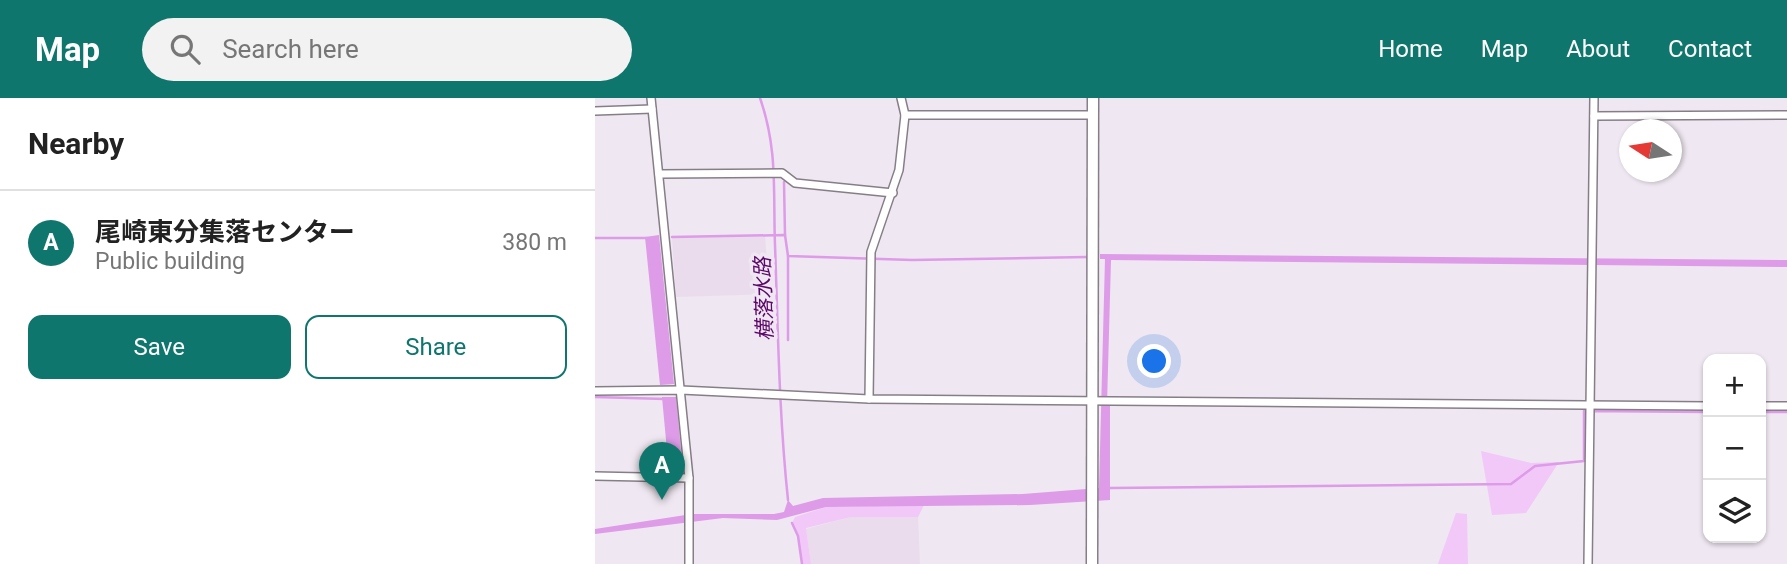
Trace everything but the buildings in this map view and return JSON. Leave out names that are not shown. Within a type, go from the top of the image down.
[{"type":"street","points":[[651,98],[689,478],[689,564]]},
{"type":"street","points":[[869,398],[871,251],[893,193],[903,146],[905,115],[901,98]]},
{"type":"street","points":[[1092,564],[1093,98]]},
{"type":"street","points":[[1588,564],[1594,98]]},
{"type":"street","points":[[595,111],[652,109]]},
{"type":"street","points":[[905,115],[1093,115]]},
{"type":"street","points":[[1594,116],[1787,115]]},
{"type":"street","points":[[659,174],[782,173],[795,183],[893,193]]},
{"type":"street","points":[[595,391],[681,390],[789,397],[1703,406]]},
{"type":"street","points":[[1766,406],[1787,406]]},
{"type":"street","points":[[595,476],[689,478]]},
{"type":"shaded area","points":[[659,235],[674,384],[660,385],[645,237]]},
{"type":"shaded area","points":[[765,235],[769,294],[676,297],[672,237]]},
{"type":"shaded area","points":[[1100,254],[1787,260],[1787,267],[1111,260],[1107,404],[1110,404],[1110,500],[1030,505],[826,507],[777,520],[723,518],[595,534],[595,529],[692,514],[774,514],[784,512],[788,500],[793,506],[823,498],[1023,494],[1099,488],[1105,259],[1100,259]]},
{"type":"shaded area","points":[[662,397],[676,397],[683,472],[669,472]]},
{"type":"shaded area","points":[[1481,451],[1531,463],[1559,462],[1526,513],[1492,515]]},
{"type":"shaded area","points":[[924,505],[918,517],[851,517],[806,528],[811,564],[802,564],[798,536],[792,523],[795,517],[826,507]]},
{"type":"shaded area","points":[[1456,513],[1467,514],[1468,564],[1438,564]]},
{"type":"shaded area","points":[[851,517],[918,517],[920,564],[811,564],[806,529]]},
{"type":"waterway","name":"横落水路","points":[[760,98],[772,153],[779,373],[788,500]]},
{"type":"waterway","points":[[784,182],[785,235]]},
{"type":"waterway","points":[[672,237],[785,235],[788,256],[912,260],[1087,257]]},
{"type":"waterway","points":[[595,238],[647,238]]},
{"type":"waterway","points":[[788,256],[788,340]]},
{"type":"waterway","points":[[595,397],[665,399]]},
{"type":"waterway","points":[[1110,488],[1511,484],[1535,466],[1584,461],[1584,411],[1703,412]]},
{"type":"waterway","points":[[1766,412],[1787,412]]},
{"type":"waterway","name":"横落水路","points":[[792,523],[798,536],[802,564]]},
{"type":"place","name":"尾崎東分集落センター","points":[[662,500]]}]
